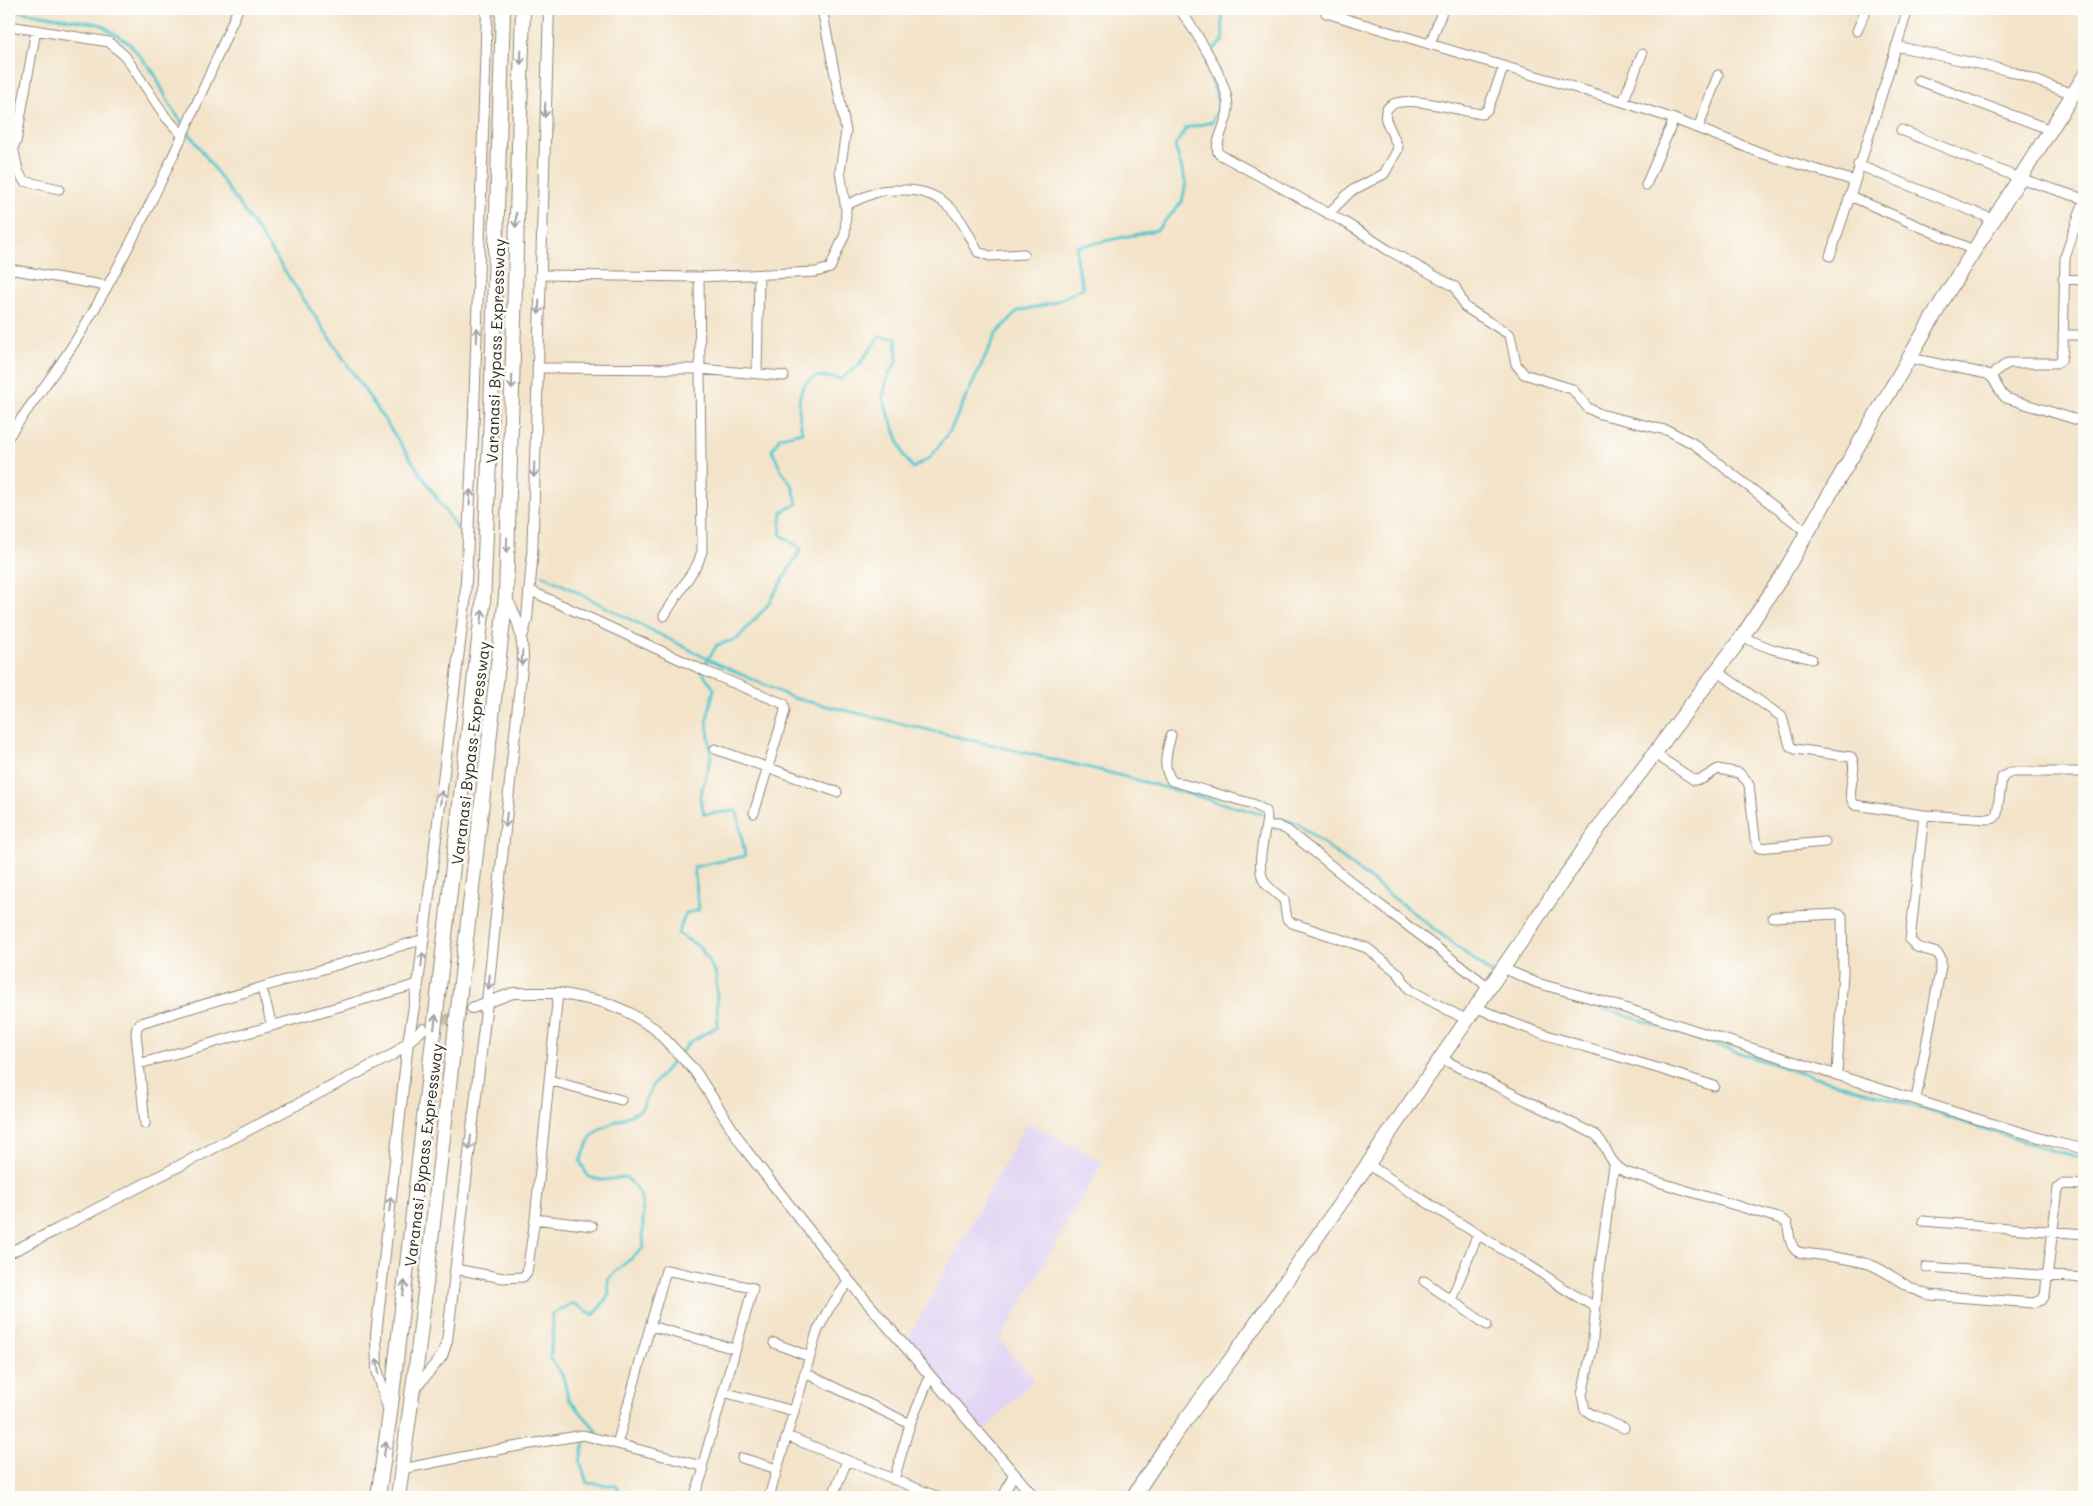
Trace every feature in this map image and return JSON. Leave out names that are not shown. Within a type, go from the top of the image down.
[{"type":"main road","name":"Varanasi Bypass Expressway","points":[[378,1497],[390,1413],[483,605],[491,414],[503,9]]},
{"type":"main road","name":"Varanasi Bypass Expressway","points":[[400,1495],[506,596],[523,9]]},
{"type":"main road","points":[[1132,1497],[1368,1164],[1603,822],[1742,637],[1782,576],[1973,250],[2084,77]]},
{"type":"street","points":[[9,436],[84,328],[107,286],[189,124],[238,9]]},
{"type":"street","points":[[390,1413],[377,1370],[376,1334],[408,1042],[424,939],[465,602],[475,404],[487,9]]},
{"type":"street","points":[[522,636],[529,590],[549,9]]},
{"type":"street","points":[[540,275],[699,277],[816,272],[830,268],[845,234],[845,205],[840,171],[846,132],[822,9]]},
{"type":"street","points":[[1178,9],[1193,26],[1211,59],[1228,99],[1228,116],[1217,146],[1219,154],[1328,214],[1455,288],[1465,307],[1510,335],[1516,364],[1524,374],[1572,389],[1588,408],[1600,414],[1670,431],[1678,435],[1694,444],[1807,532]]},
{"type":"street","points":[[1430,44],[1443,9]]},
{"type":"street","points":[[1857,31],[1866,9]]},
{"type":"street","points":[[1830,256],[1908,9]]},
{"type":"street","points":[[1326,13],[1623,102],[1674,119],[1764,154],[1855,181]]},
{"type":"street","points":[[9,26],[109,42],[114,45],[125,56],[164,116],[183,136]]},
{"type":"street","points":[[36,30],[16,142],[11,148],[18,171],[24,181],[59,190]]},
{"type":"street","points":[[1896,46],[2010,71],[2073,94]]},
{"type":"street","points":[[1623,102],[1642,54]]},
{"type":"street","points":[[1328,214],[1351,191],[1379,178],[1388,169],[1398,147],[1386,120],[1385,115],[1388,107],[1392,104],[1416,101],[1482,114],[1488,109],[1504,66]]},
{"type":"street","points":[[1698,128],[1718,75]]},
{"type":"street","points":[[1918,80],[2050,130]]},
{"type":"street","points":[[1646,185],[1674,119]]},
{"type":"street","points":[[1900,130],[2019,178],[2084,200],[2065,257],[2063,350],[2057,363],[2008,363],[1991,375],[1910,358]]},
{"type":"street","points":[[1858,165],[1992,219]]},
{"type":"street","points":[[845,205],[879,192],[910,190],[924,192],[944,201],[956,213],[978,252],[990,256],[1024,254]]},
{"type":"street","points":[[1850,196],[1973,250]]},
{"type":"street","points":[[9,269],[107,286]]},
{"type":"street","points":[[757,374],[759,275]]},
{"type":"street","points":[[664,616],[698,563],[702,551],[699,277]]},
{"type":"street","points":[[2064,280],[2084,280]]},
{"type":"street","points":[[2063,335],[2084,335]]},
{"type":"street","points":[[537,368],[699,369],[784,376]]},
{"type":"street","points":[[1991,375],[1999,392],[2006,398],[2084,422]]},
{"type":"street","points":[[529,590],[707,672],[784,704],[785,711],[754,813]]},
{"type":"street","points":[[413,1390],[442,1356],[446,1341],[487,1002],[523,657],[522,636],[518,620],[506,596]]},
{"type":"street","points":[[1742,637],[1772,650],[1812,659]]},
{"type":"street","points":[[1717,671],[1782,717],[1790,746],[1850,757],[1854,765],[1851,798],[1855,804],[1924,814],[1988,819],[1994,818],[1996,814],[2002,777],[2005,774],[2011,772],[2084,772]]},
{"type":"street","points":[[1171,736],[1164,764],[1166,773],[1172,781],[1253,804],[1266,811],[1266,826],[1260,868],[1263,879],[1284,900],[1287,918],[1292,923],[1367,948],[1398,973],[1410,990],[1467,1020]]},
{"type":"street","points":[[715,748],[837,792]]},
{"type":"street","points":[[1655,754],[1694,780],[1702,779],[1718,769],[1739,773],[1744,776],[1749,785],[1755,839],[1759,848],[1825,842]]},
{"type":"street","points":[[1916,1099],[1941,966],[1941,958],[1937,953],[1917,947],[1910,940],[1924,814]]},
{"type":"street","points":[[1266,826],[1278,826],[1287,830],[1379,904],[1490,988]]},
{"type":"street","points":[[1774,917],[1838,914],[1842,916],[1843,972],[1837,1074]]},
{"type":"street","points":[[144,1124],[136,1033],[136,1027],[141,1023],[424,939]]},
{"type":"street","points":[[1503,968],[1537,984],[1612,1004],[2054,1142],[2084,1149]]},
{"type":"street","points":[[139,1064],[418,984]]},
{"type":"street","points":[[262,988],[272,1026]]},
{"type":"street","points":[[472,1008],[513,993],[558,993],[604,1002],[628,1012],[655,1029],[695,1071],[745,1149],[849,1280],[1013,1475],[1034,1497]]},
{"type":"street","points":[[455,1269],[503,1278],[523,1278],[527,1272],[536,1219],[558,993]]},
{"type":"street","points":[[1476,1007],[1498,1018],[1555,1040],[1620,1057],[1714,1086]]},
{"type":"street","points":[[9,1253],[394,1054],[423,1030]]},
{"type":"street","points":[[1440,1058],[1596,1135],[1603,1142],[1614,1165],[1625,1172],[1781,1219],[1788,1223],[1791,1245],[1798,1252],[1870,1265],[1918,1292],[2033,1303],[2042,1300],[2045,1295],[2048,1276],[2058,1188],[2063,1184],[2084,1185]]},
{"type":"street","points":[[549,1080],[621,1100]]},
{"type":"street","points":[[1368,1164],[1428,1205],[1543,1274],[1578,1298],[1595,1306]]},
{"type":"street","points":[[1614,1165],[1595,1306],[1592,1349],[1582,1395],[1585,1410],[1592,1415],[1624,1428]]},
{"type":"street","points":[[536,1219],[592,1226]]},
{"type":"street","points":[[1923,1221],[2084,1234]]},
{"type":"street","points":[[1451,1300],[1478,1234]]},
{"type":"street","points":[[1926,1267],[2084,1278]]},
{"type":"street","points":[[617,1444],[666,1270],[753,1288],[702,1467],[703,1472],[694,1497]]},
{"type":"street","points":[[769,1497],[821,1322],[849,1280]]},
{"type":"street","points":[[1424,1281],[1487,1325]]},
{"type":"street","points":[[650,1326],[735,1350]]},
{"type":"street","points":[[774,1343],[810,1357]]},
{"type":"street","points":[[805,1373],[910,1424]]},
{"type":"street","points":[[894,1480],[910,1424],[930,1377]]},
{"type":"street","points":[[723,1392],[794,1411]]},
{"type":"street","points":[[402,1469],[583,1435],[702,1467]]},
{"type":"street","points":[[787,1436],[938,1497]]},
{"type":"street","points":[[742,1458],[777,1469]]},
{"type":"street","points":[[832,1497],[847,1461]]},
{"type":"street","points":[[1003,1497],[1013,1475]]},
{"type":"shaded area","points":[[1027,1122],[1103,1162],[1000,1340],[1033,1379],[981,1435],[904,1346]]},
{"type":"waterway","points":[[1210,52],[1223,41],[1222,9]]},
{"type":"waterway","points":[[9,10],[100,24],[129,43],[154,73],[171,107],[256,228],[459,531]]},
{"type":"waterway","points":[[702,668],[717,645],[737,639],[767,606],[801,549],[780,534],[782,511],[797,504],[793,487],[780,468],[772,450],[780,437],[802,432],[799,400],[804,386],[809,380],[817,377],[841,379],[858,366],[879,337],[896,338],[897,361],[887,377],[883,399],[904,456],[913,468],[931,457],[951,429],[996,334],[1018,311],[1053,303],[1083,288],[1076,260],[1077,247],[1157,230],[1182,202],[1186,183],[1175,146],[1186,128],[1212,122],[1219,107],[1206,57]]},
{"type":"waterway","points":[[543,575],[708,659],[793,698],[1107,772],[1262,814]]},
{"type":"waterway","points":[[592,1434],[597,1431],[568,1398],[563,1376],[550,1358],[553,1333],[552,1314],[573,1303],[594,1315],[609,1295],[608,1279],[644,1247],[643,1213],[639,1193],[626,1177],[604,1180],[588,1177],[580,1161],[591,1137],[602,1128],[641,1110],[652,1086],[690,1042],[718,1026],[716,974],[700,947],[678,934],[686,913],[699,910],[694,867],[745,856],[737,811],[704,814],[700,797],[711,757],[707,719],[714,689],[703,673]]},
{"type":"waterway","points":[[1272,817],[1297,823],[1491,973]]},
{"type":"waterway","points":[[1503,978],[1536,987]]},
{"type":"waterway","points":[[1571,997],[1791,1070],[1895,1100],[2050,1150],[2084,1158]]},
{"type":"waterway","points":[[586,1438],[580,1461],[587,1483],[616,1486],[622,1497]]},
{"type":"tunnel","points":[[429,1027],[472,1008]]}]
